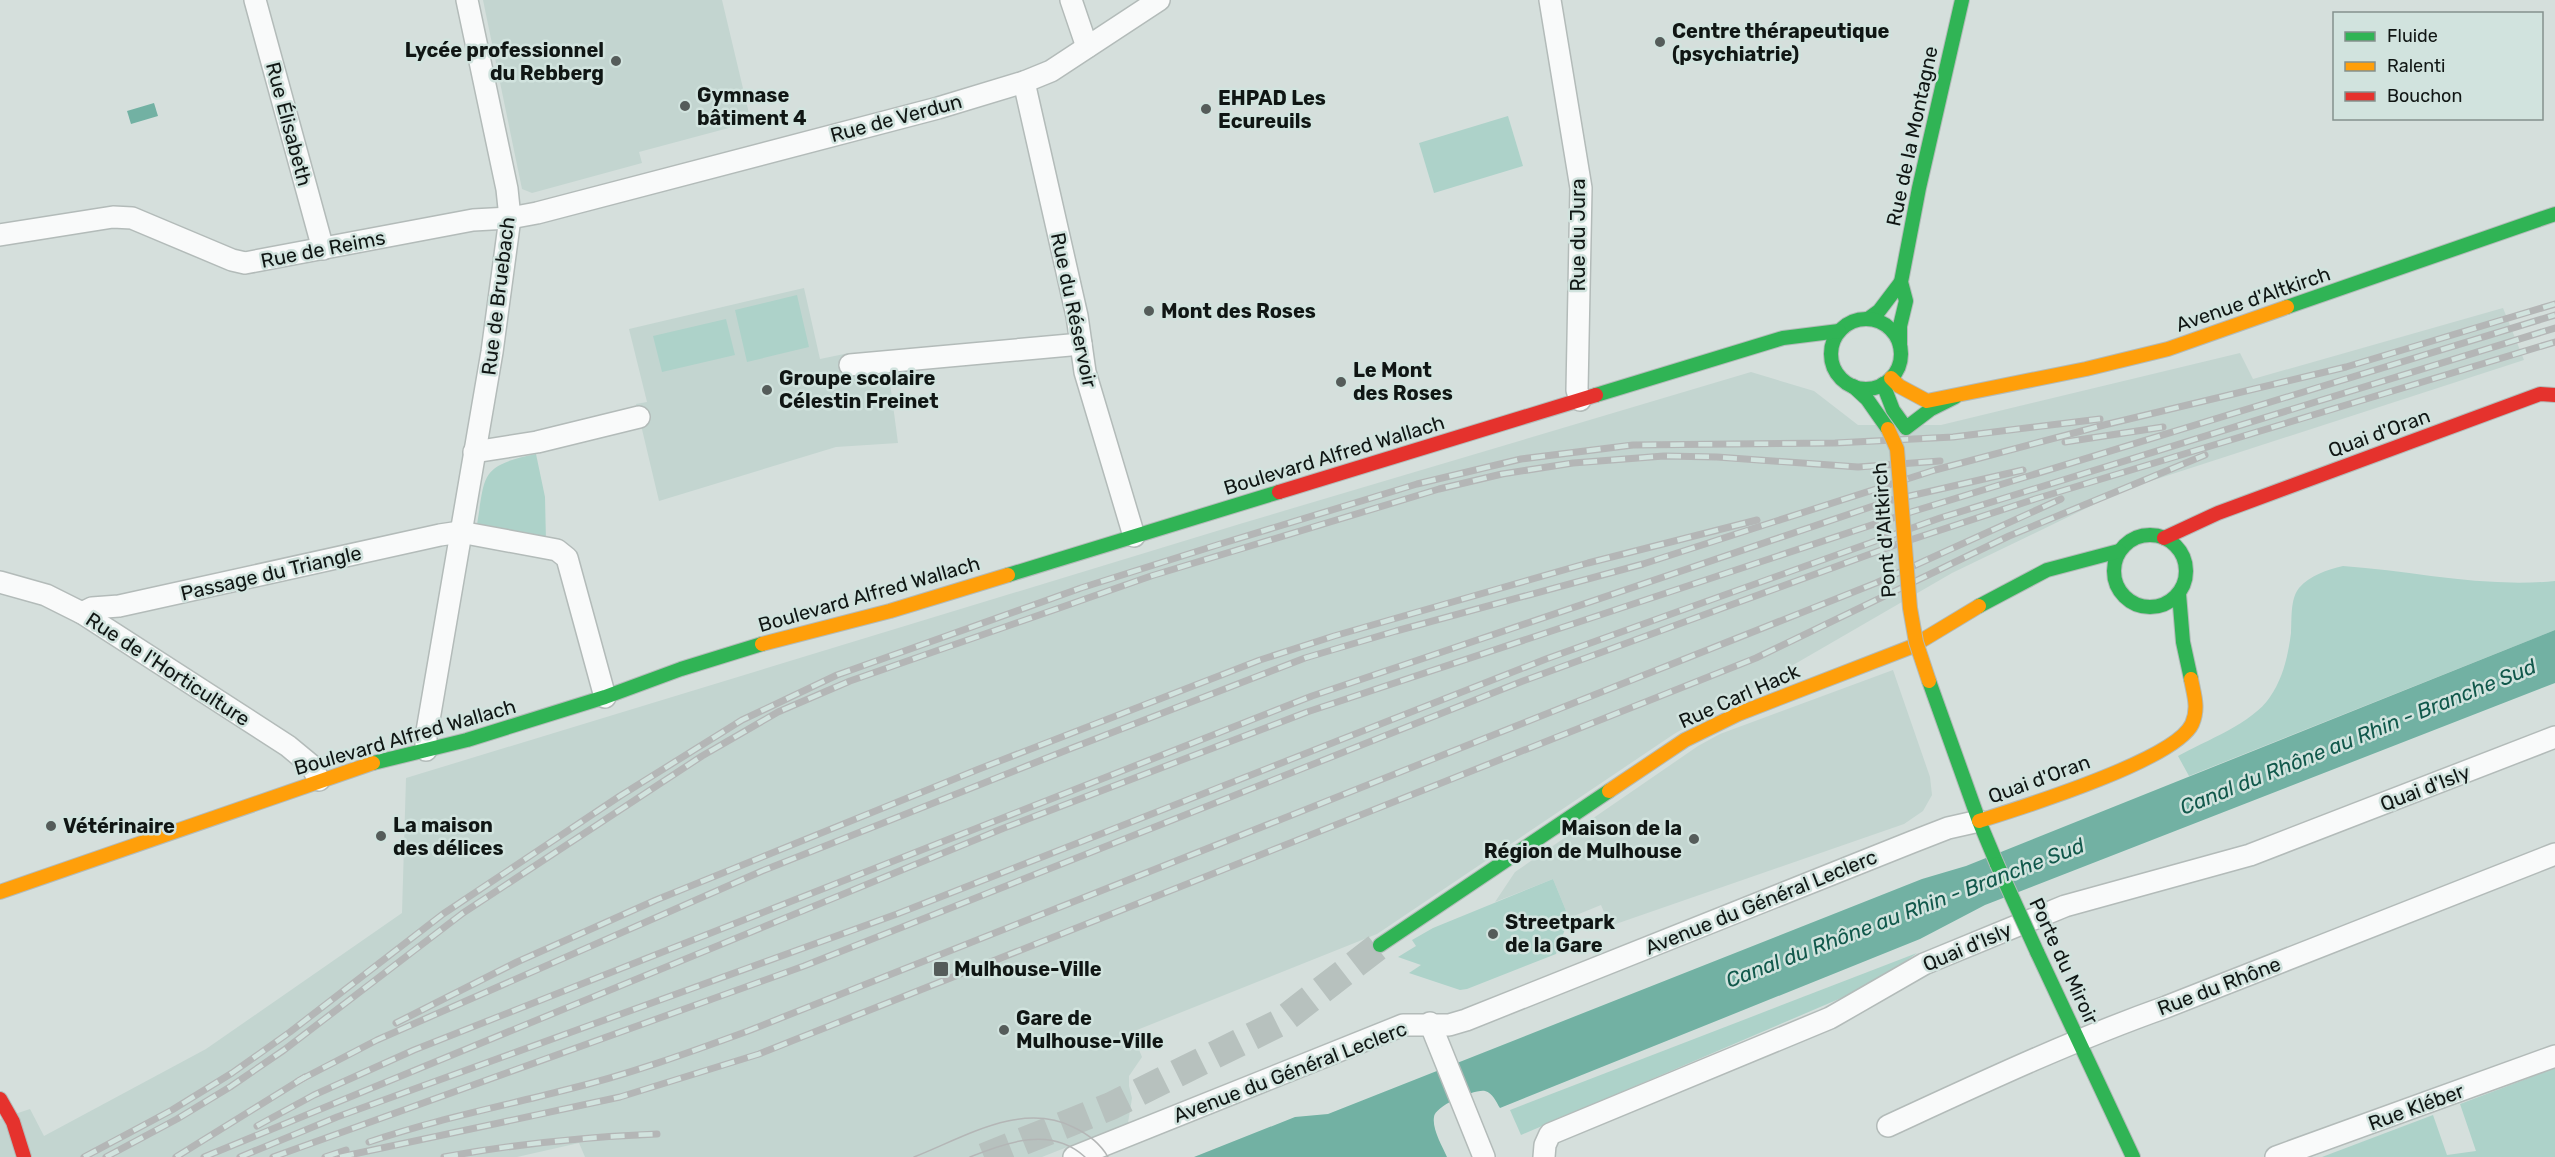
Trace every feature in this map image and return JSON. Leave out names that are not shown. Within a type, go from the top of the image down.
[{"type":"main road","name":"Rue de la Montagne","points":[[1904,356],[1900,326],[1906,301],[1901,282],[1919,188],[1962,0]]},
{"type":"main road","name":"Avenue d'Altkirch","points":[[1887,381],[1927,401],[2120,362],[2168,349],[2555,214]]},
{"type":"main road","name":"Rue de la Montagne","points":[[1868,319],[1879,311],[1901,282]]},
{"type":"main road","points":[[1853,386],[1864,388],[1887,381],[1899,367],[1904,356],[1888,327],[1879,321],[1868,319],[1847,324],[1833,341],[1832,362],[1844,381],[1867,399],[1888,429],[1897,449]]},
{"type":"main road","name":"Boulevard Alfred Wallach","points":[[0,892],[319,780],[387,758],[467,740],[605,698],[681,669],[760,644],[890,611],[1754,347],[1805,333],[1839,331]]},
{"type":"main road","name":"Boulevard Alfred Wallach","points":[[1754,347],[1795,351]]},
{"type":"main road","points":[[1814,356],[1832,362]]},
{"type":"main road","points":[[1887,381],[1893,410],[1906,428]]},
{"type":"main road","points":[[1931,383],[1956,396]]},
{"type":"main road","name":"Quai d'Oran","points":[[2164,538],[2218,513],[2540,394],[2555,394]]},
{"type":"main road","name":"Avenue d'Altkirch","points":[[1897,449],[1906,428],[1931,409],[1956,396]]},
{"type":"main road","name":"Pont d'Altkirch","points":[[1897,449],[1910,608]]},
{"type":"main road","points":[[2158,616],[2161,607],[2179,594],[2186,576],[2190,548],[2218,513]]},
{"type":"main road","points":[[2183,642],[2158,616],[2126,599],[2118,590],[2113,569],[2119,551],[2139,536],[2152,535],[2190,548]]},
{"type":"main road","name":"Rue Carl Hack","points":[[1380,945],[1685,740],[1738,714],[1911,647],[2026,579],[2047,570],[2119,551]]},
{"type":"main road","points":[[2075,563],[2114,578]]},
{"type":"main road","name":"Quai d'Oran","points":[[1982,829],[2041,802],[2119,771],[2172,744],[2191,726],[2197,707],[2183,642],[2179,594]]},
{"type":"main road","name":"Porte du Miroir","points":[[1910,608],[1929,681],[1982,829],[2133,1157]]},
{"type":"main road","points":[[0,1099],[13,1122],[22,1152]]},
{"type":"main road","points":[[0,1126],[22,1152]]},
{"type":"street","name":"Rue Élisabeth","points":[[255,0],[323,249]]},
{"type":"street","name":"Rue de Bruebach","points":[[426,750],[426,737],[492,352],[510,218],[507,189],[467,0]]},
{"type":"street","points":[[1071,0],[1087,47]]},
{"type":"street","name":"Rue de Verdun","points":[[510,218],[537,213],[927,111],[1024,82],[1051,70],[1159,0]]},
{"type":"street","name":"Rue du Jura","points":[[1550,0],[1581,188],[1577,390],[1580,400]]},
{"type":"street","name":"Rue du Réservoir","points":[[1024,82],[1077,316],[1085,372],[1134,536]]},
{"type":"street","name":"Rue de Reims","points":[[0,235],[121,216],[143,222],[237,262],[253,262],[473,220],[510,218]]},
{"type":"street","points":[[850,365],[1080,344]]},
{"type":"street","points":[[474,452],[537,441],[639,417]]},
{"type":"street","points":[[460,532],[558,550],[563,553],[567,558],[605,698]]},
{"type":"street","name":"Passage du Triangle","points":[[82,613],[92,608],[119,606],[460,532]]},
{"type":"street","name":"Rue de l'Horticulture","points":[[0,582],[46,595],[82,613],[288,747],[311,765],[319,780]]},
{"type":"street","name":"Quai d'Isly","points":[[1544,1157],[1545,1145],[1550,1134],[1830,1018],[1924,964],[1964,947],[2065,906],[2250,855],[2288,842],[2555,737]]},
{"type":"street","name":"Avenue du Général Leclerc","points":[[1074,1157],[1403,1025],[1430,1023],[1449,1025],[1466,1020],[1948,828],[1982,829]]},
{"type":"street","name":"Rue du Rhône","points":[[1888,1126],[2078,1039],[2166,1007],[2555,854]]},
{"type":"street","points":[[1430,1023],[1484,1157]]},
{"type":"street","name":"Rue Kléber","points":[[2276,1157],[2555,1056]]},
{"type":"shaded area","name":"Lycée professionnel du Rebberg","points":[[483,0],[722,0],[751,122],[639,152],[642,163],[532,193],[522,189]]},
{"type":"shaded area","points":[[1508,116],[1523,166],[1434,193],[1419,143]]},
{"type":"shaded area","name":"Groupe scolaire Célestin Freinet","points":[[804,288],[820,359],[849,353],[852,377],[889,375],[898,443],[836,447],[659,501],[636,404],[647,402],[629,329]]},
{"type":"shaded area","points":[[797,295],[809,347],[747,362],[735,310]]},
{"type":"shaded area","points":[[2503,308],[2524,360],[2126,489],[1952,573],[1674,734],[1377,934],[1132,1032],[1142,1057],[1129,1076],[1132,1098],[1128,1123],[1042,1157],[585,1157],[579,1143],[517,1157],[0,1157],[0,1119],[30,1109],[44,1136],[206,1049],[402,913],[406,778],[1243,523],[1751,372],[1814,391],[1858,425],[1941,425],[2240,353],[2253,379]]},
{"type":"shaded area","points":[[726,319],[735,355],[662,372],[653,336]]},
{"type":"shaded area","points":[[536,454],[545,497],[546,542],[476,530],[481,497],[488,476],[503,463]]},
{"type":"shaded area","points":[[2343,566],[2475,581],[2528,583],[2555,581],[2555,630],[2189,776],[2178,756],[2241,723],[2262,706],[2275,690],[2286,658],[2291,633],[2293,603],[2299,588],[2314,576]]},
{"type":"shaded area","points":[[1893,670],[1930,777],[1932,795],[1923,811],[1904,824],[1610,926],[1601,905],[1569,918],[1553,879],[1495,902],[1515,872],[1698,746],[1720,734]]},
{"type":"shaded area","name":"Streetpark de la Gare","points":[[1553,879],[1569,918],[1556,954],[1460,990],[1409,973],[1421,965],[1398,957],[1416,946],[1412,940],[1433,928]]},
{"type":"shaded area","points":[[1917,953],[1874,984],[1521,1135],[1510,1110]]},
{"type":"shaded area","points":[[2555,1068],[2555,1157],[2322,1157],[2433,1115],[2447,1155],[2476,1151],[2460,1104]]},
{"type":"water","points":[[154,103],[158,116],[131,124],[127,111]]},
{"type":"water","name":"Canal du Rhône au Rhin - Branche Sud","points":[[2555,630],[2555,683],[1985,905],[1920,939],[1500,1108],[1492,1096],[1485,1091],[1456,1099],[1441,1108],[1434,1117],[1436,1132],[1447,1157],[1194,1157],[1295,1117],[1328,1114],[1922,879],[1966,866]]},
{"type":"tunnel","points":[[984,1157],[1111,1106],[1279,1023],[1380,945]]},
{"type":"tram line","points":[[914,1157],[992,1125],[1033,1118],[1053,1120],[1073,1127],[1089,1136],[1108,1157]]},
{"type":"tram line","points":[[970,1157],[1014,1142],[1043,1139],[1072,1147],[1085,1157]]},
{"type":"railway","points":[[298,1081],[377,1040],[762,871],[1305,658],[1643,564],[1935,470],[2104,425],[2346,367],[2555,304]]},
{"type":"railway","points":[[204,1157],[1004,828],[1307,712],[1911,512],[2555,315]]},
{"type":"railway","points":[[240,1157],[337,1117],[897,914],[1546,659],[1674,613],[1940,518],[2555,328]]},
{"type":"railway","points":[[273,1157],[804,966],[1523,681],[1895,545],[2035,499],[2555,342]]},
{"type":"railway","points":[[84,1157],[172,1110],[232,1073],[290,1032],[443,914],[620,796],[742,720],[837,675],[1081,588],[1217,545],[1417,484],[1521,459],[1633,445],[1835,443],[1953,437],[2100,419]]},
{"type":"railway","points":[[2065,442],[2163,427]]},
{"type":"railway","points":[[340,1157],[620,1097],[759,1054],[1756,658],[2009,536],[2205,455]]},
{"type":"railway","points":[[106,1157],[177,1119],[230,1087],[284,1050],[463,913],[702,756],[778,712],[850,681],[1151,576],[1439,489],[1502,474],[1573,463],[1664,456],[1717,457],[1858,467],[1940,461]]},
{"type":"railway","points":[[257,1126],[314,1095],[414,1050],[1312,696],[1888,501],[2023,470]]},
{"type":"railway","points":[[369,1142],[442,1120],[611,1078],[748,1031],[1876,583],[2061,499]]},
{"type":"railway","points":[[396,1023],[517,962],[656,900],[979,769],[1260,660],[1334,636],[1588,563],[1757,520]]},
{"type":"railway","points":[[176,1157],[305,1077]]},
{"type":"railway","points":[[444,1157],[550,1142],[657,1134]]},
{"type":"railway","points":[[325,1157],[346,1150]]},
{"type":"traffic: fast","points":[[1900,345],[1900,326],[1906,301],[1901,282],[1919,188],[1962,0]]},
{"type":"traffic: fast","points":[[2287,307],[2555,214]]},
{"type":"traffic: fast","points":[[1868,319],[1879,311],[1901,282]]},
{"type":"traffic: fast","points":[[1866,319],[1879,322],[1891,329],[1898,341],[1901,354],[1898,367],[1891,379],[1879,386],[1866,389],[1853,386],[1841,379],[1834,367],[1831,354],[1834,341],[1841,329],[1853,322],[1866,319]]},
{"type":"traffic: fast","points":[[1596,395],[1783,338],[1839,331]]},
{"type":"traffic: fast","points":[[1883,384],[1893,410],[1906,428],[1931,409],[1955,397]]},
{"type":"traffic: fast","points":[[1853,386],[1867,399],[1888,429]]},
{"type":"traffic: fast","points":[[1008,575],[1279,492]]},
{"type":"traffic: fast","points":[[2157,535],[2176,545],[2184,557],[2186,571],[2184,585],[2176,597],[2164,605],[2143,607],[2124,597],[2116,585],[2114,564],[2124,545],[2136,537],[2157,535]]},
{"type":"traffic: fast","points":[[1979,606],[2047,570],[2119,551]]},
{"type":"traffic: fast","points":[[2179,594],[2183,642],[2191,679]]},
{"type":"traffic: fast","points":[[373,763],[467,740],[605,697],[681,669],[762,644]]},
{"type":"traffic: fast","points":[[1929,681],[1979,821],[1997,864]]},
{"type":"traffic: fast","points":[[1380,945],[1609,791]]},
{"type":"traffic: fast","points":[[1997,864],[2037,952]]},
{"type":"traffic: fast","points":[[2037,952],[2133,1157]]},
{"type":"traffic: slow","points":[[1891,378],[1899,386],[1927,401],[2086,369],[2168,349],[2287,307]]},
{"type":"traffic: slow","points":[[1888,429],[1897,449],[1910,608],[1916,642],[1929,681]]},
{"type":"traffic: slow","points":[[762,644],[890,611],[1008,575]]},
{"type":"traffic: slow","points":[[1609,791],[1685,740],[1738,714],[1911,647],[1979,606]]},
{"type":"traffic: slow","points":[[1979,821],[2060,794],[2128,767],[2157,753],[2180,738],[2192,724],[2195,712],[2191,679]]},
{"type":"traffic: slow","points":[[0,892],[373,763]]},
{"type":"traffic: jam","points":[[2164,538],[2218,513],[2540,394],[2555,395]]},
{"type":"traffic: jam","points":[[1279,492],[1596,395]]},
{"type":"traffic: jam","points":[[0,1099],[13,1122],[24,1157]]},
{"type":"place","name":"Centre thérapeutique (psychiatrie)","points":[[1660,42]]},
{"type":"place","name":"Lycée professionnel du Rebberg","points":[[616,61]]},
{"type":"place","name":"Gymnase bâtiment 4","points":[[685,106]]},
{"type":"place","name":"EHPAD Les Ecureuils","points":[[1206,109]]},
{"type":"place","name":"Mont des Roses","points":[[1149,311]]},
{"type":"place","name":"Le Mont des Roses","points":[[1341,382]]},
{"type":"place","name":"Groupe scolaire Célestin Freinet","points":[[767,390]]},
{"type":"place","name":"Vétérinaire","points":[[51,826]]},
{"type":"place","name":"La maison des délices","points":[[381,836]]},
{"type":"place","name":"Maison de la Région de Mulhouse","points":[[1694,839]]},
{"type":"place","name":"Streetpark de la Gare","points":[[1493,934]]},
{"type":"place","name":"Mulhouse-Ville","points":[[941,969]]},
{"type":"place","name":"Gare de Mulhouse-Ville","points":[[1004,1030]]}]
